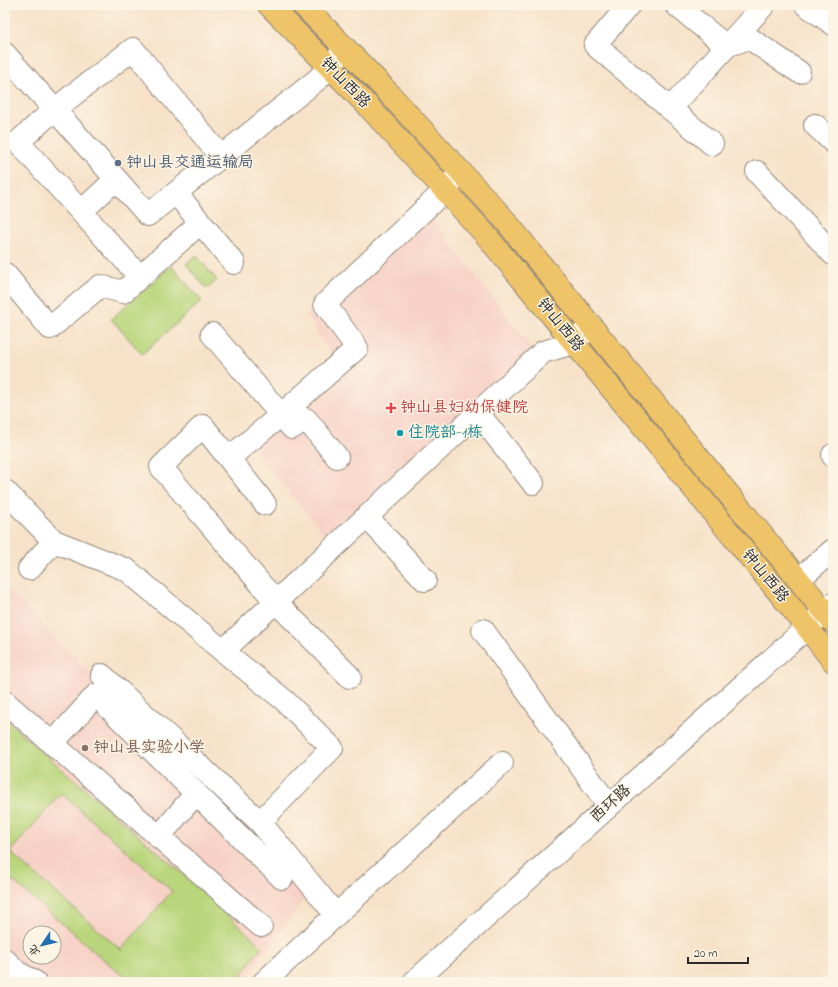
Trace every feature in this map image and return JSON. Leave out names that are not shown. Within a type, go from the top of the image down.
[{"type":"main road","name":"钟山西路","points":[[269,5],[366,104],[485,234],[807,627],[833,661]]},
{"type":"main road","name":"钟山西路","points":[[303,5],[383,87],[503,218],[799,579],[830,612]]},
{"type":"street","points":[[629,5],[595,45],[712,144]]},
{"type":"street","points":[[676,5],[726,46]]},
{"type":"street","points":[[670,109],[764,5]]},
{"type":"street","points":[[806,5],[833,24]]},
{"type":"street","points":[[726,46],[749,38],[798,72]]},
{"type":"street","points":[[5,54],[148,215],[318,79],[345,48]]},
{"type":"street","points":[[140,277],[12,136],[54,109],[134,49],[221,157]]},
{"type":"street","points":[[816,125],[833,142]]},
{"type":"street","points":[[229,458],[281,415],[356,348],[325,304],[445,190],[461,172]]},
{"type":"street","points":[[757,172],[833,254]]},
{"type":"street","points":[[81,212],[116,179]]},
{"type":"street","points":[[176,193],[234,263]]},
{"type":"street","points":[[5,274],[50,328],[100,286],[123,292],[200,223]]},
{"type":"street","points":[[223,651],[543,352],[574,343],[591,325]]},
{"type":"street","points":[[212,334],[292,428],[306,419],[337,457]]},
{"type":"street","points":[[478,413],[534,483]]},
{"type":"street","points":[[265,504],[203,426],[161,467],[276,602],[350,677]]},
{"type":"street","points":[[5,490],[54,541],[127,570],[284,700],[332,748],[260,822]]},
{"type":"street","points":[[367,517],[425,580]]},
{"type":"street","points":[[28,569],[54,541]]},
{"type":"street","points":[[799,579],[833,550]]},
{"type":"street","name":"西环路","points":[[414,982],[807,627],[830,612]]},
{"type":"street","points":[[483,630],[608,806]]},
{"type":"street","points":[[102,675],[260,822],[336,915]]},
{"type":"street","points":[[52,744],[96,695],[282,878]]},
{"type":"street","points":[[5,702],[261,926]]},
{"type":"street","points":[[264,982],[502,763]]},
{"type":"street","points":[[159,837],[196,793]]},
{"type":"street","points":[[5,960],[17,972],[35,982]]},
{"type":"shaded area","name":"钟山县妇幼保健院","points":[[421,205],[541,360],[331,543],[254,450],[338,366],[306,315]]},
{"type":"shaded area","name":"钟山县实验小学","points":[[6,589],[309,893],[243,982],[5,982]]},
{"type":"green space","points":[[196,255],[217,280],[207,289],[186,264]]},
{"type":"green space","points":[[171,266],[202,301],[142,354],[111,319]]},
{"type":"green space","points":[[5,718],[198,887],[262,947],[236,982],[138,982],[117,971],[5,874]],"holes":[[[61,793],[172,891],[121,950],[10,852]]]},
{"type":"place","name":"钟山县交通运输局","points":[[118,163]]},
{"type":"place","name":"钟山县妇幼保健院","points":[[391,408]]},
{"type":"place","name":"住院部-1栋","points":[[400,433]]},
{"type":"place","name":"钟山县实验小学","points":[[85,748]]}]
